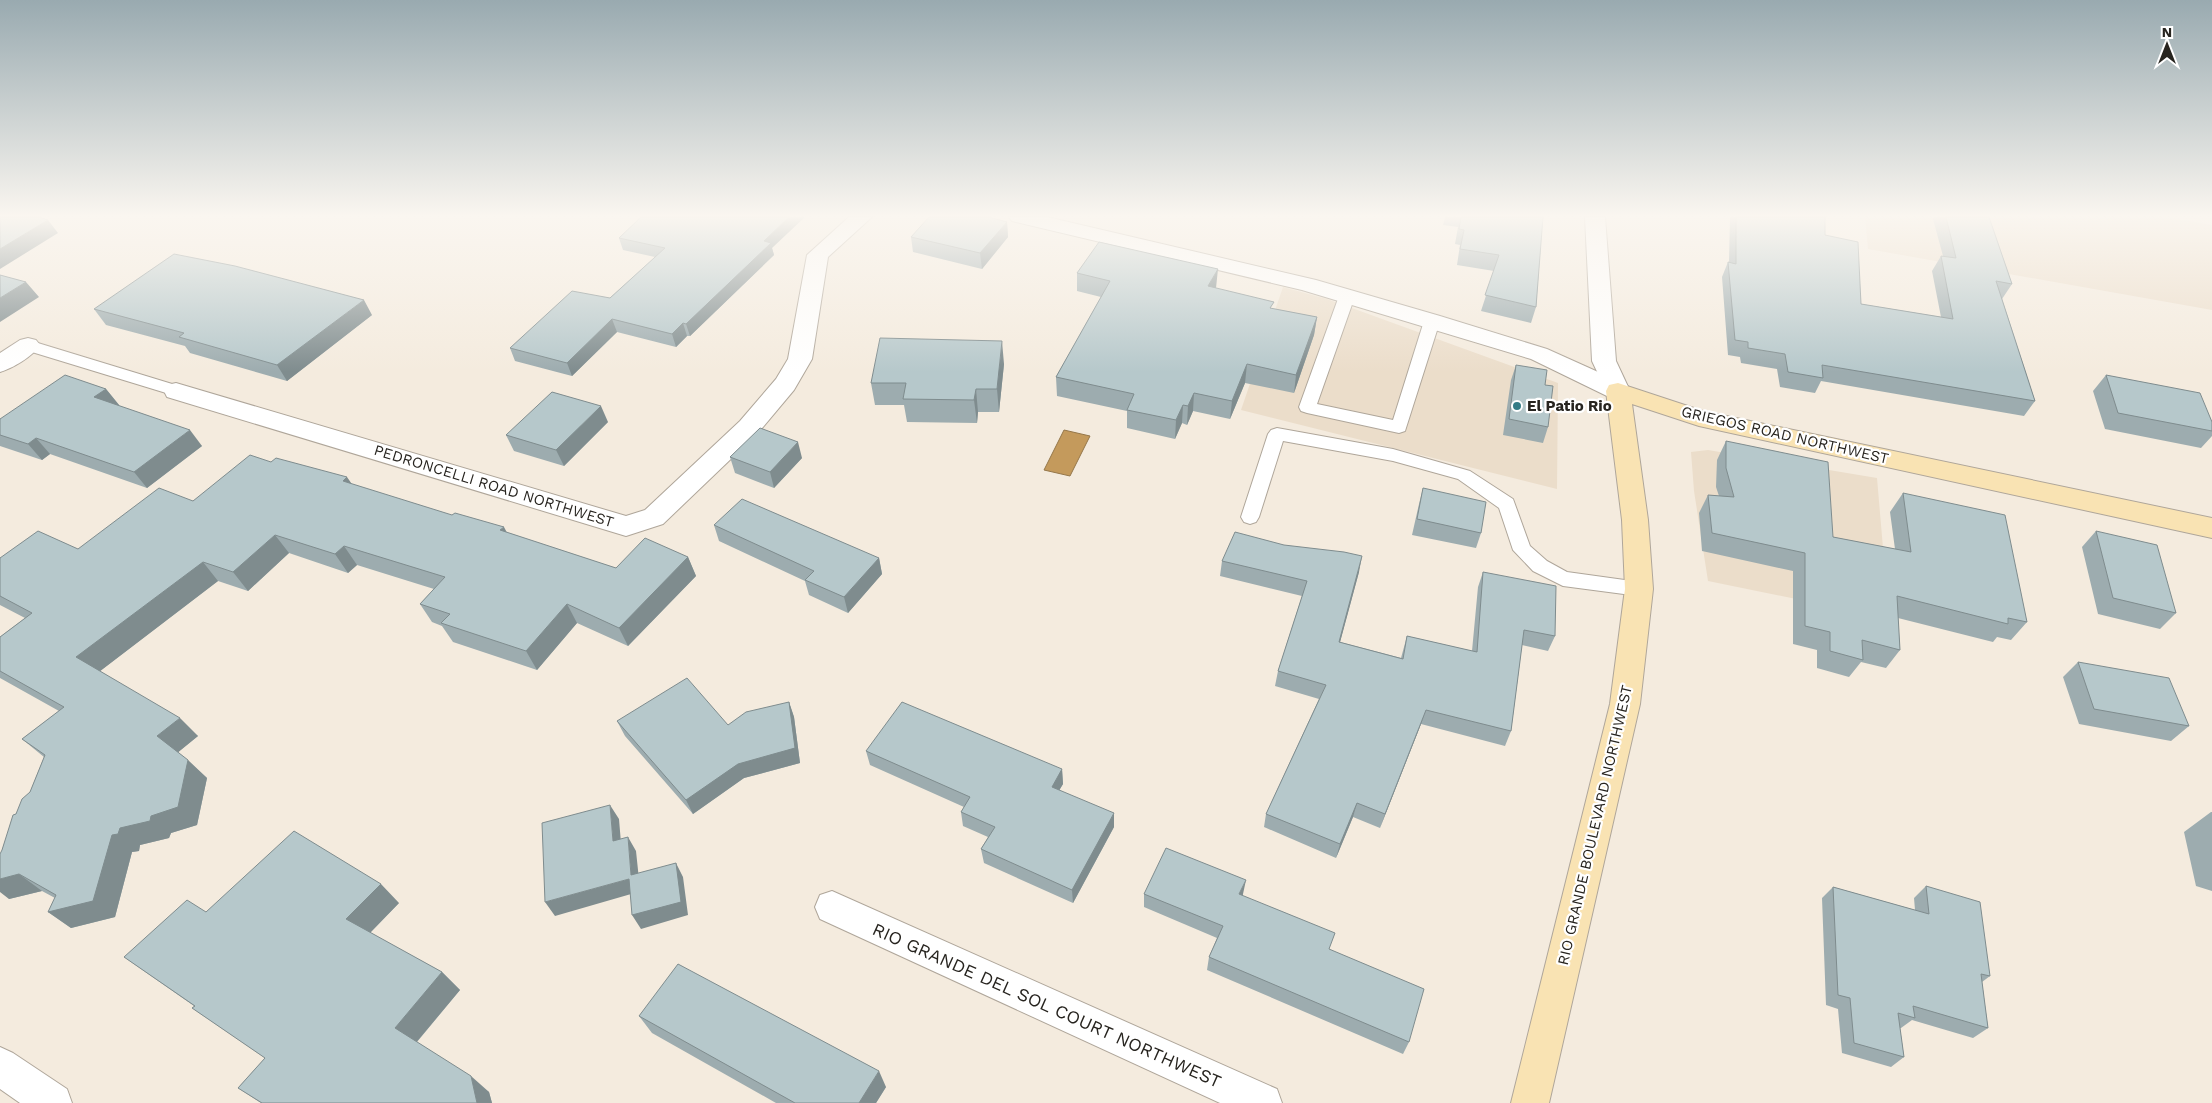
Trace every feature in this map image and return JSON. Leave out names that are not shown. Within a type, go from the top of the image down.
[{"type":"main road","name":"GRIEGOS ROAD NORTHWEST","points":[[1618,391],[1699,418],[2212,528]]},
{"type":"main road","name":"RIO GRANDE BOULEVARD NORTHWEST","points":[[1530,1103],[1626,704],[1639,589],[1635,520],[1618,391]]},
{"type":"street","name":"PEDRONCELLI ROAD NORTHWEST","points":[[176,391],[626,526],[654,517],[749,427],[785,384],[800,359],[816,268]]},
{"type":"street","name":"GRIEGOS ROAD NORTHWEST","points":[[1238,268],[1347,296],[1540,354],[1618,391]]},
{"type":"street","name":"RIO GRANDE BOULEVARD NORTHWEST","points":[[1598,268],[1604,361],[1618,391]]},
{"type":"street","points":[[0,364],[28,345]]},
{"type":"street","name":"RIO GRANDE DEL SOL COURT NORTHWEST","points":[[832,907],[1263,1103]]},
{"type":"street","points":[[0,1066],[53,1103]]},
{"type":"lane","points":[[1347,296],[1308,407],[1399,427]]},
{"type":"lane","points":[[1393,455],[1399,427],[1432,321]]},
{"type":"lane","name":"PEDRONCELLI ROAD NORTHWEST","points":[[28,345],[176,391]]},
{"type":"lane","points":[[1250,517],[1277,434],[1393,455],[1464,475],[1507,504],[1522,550],[1540,566],[1563,579],[1639,589]]},
{"type":"shaded area","points":[[1978,268],[2212,268],[2212,310]]},
{"type":"shaded area","points":[[1283,287],[1327,299],[1558,383],[1557,489],[1241,410]]},
{"type":"shaded area","points":[[1064,430],[1090,436],[1070,476],[1044,470]]},
{"type":"shaded area","points":[[1708,450],[1877,478],[1889,618],[1708,581],[1694,491],[1691,452]]},
{"type":"building","points":[[153,268],[244,268],[364,300],[277,365],[179,337],[184,333],[94,309]]},
{"type":"building","points":[[642,268],[744,268],[686,324],[683,323],[672,334],[612,319],[567,363],[510,348],[572,291],[610,298]]},
{"type":"building","points":[[1080,268],[1216,268],[1218,269],[1208,286],[1274,302],[1270,308],[1317,317],[1296,375],[1247,364],[1232,401],[1194,393],[1188,406],[1183,405],[1176,420],[1127,410],[1134,394],[1056,377],[1110,281],[1077,273]]},
{"type":"building","points":[[1494,268],[1539,268],[1536,307],[1485,295]]},
{"type":"building","points":[[1729,268],[1859,268],[1861,304],[1953,319],[1943,268],[2007,268],[2012,284],[1996,281],[2035,401],[1822,365],[1823,378],[1788,372],[1785,354],[1748,348],[1748,342],[1735,340]]},
{"type":"building","points":[[0,275],[26,282],[0,298]]},
{"type":"building","points":[[880,338],[1002,341],[997,389],[976,389],[974,400],[903,399],[906,383],[871,383]]},
{"type":"building","points":[[1516,365],[1547,370],[1545,385],[1553,386],[1548,427],[1509,419]]},
{"type":"building","points":[[65,375],[106,389],[94,397],[190,430],[134,472],[36,438],[28,444],[0,435],[0,419]]},
{"type":"building","points":[[2106,375],[2200,393],[2212,422],[2212,431],[2118,413]]},
{"type":"building","points":[[552,392],[601,406],[556,450],[506,435]]},
{"type":"building","points":[[760,428],[798,442],[770,472],[730,457]]},
{"type":"building","points":[[1726,441],[1828,462],[1833,537],[1911,552],[1903,493],[2005,515],[2027,622],[2008,618],[2008,624],[1897,596],[1900,650],[1862,640],[1863,660],[1830,651],[1830,632],[1805,626],[1805,553],[1712,533],[1708,495],[1734,497],[1726,468]]},
{"type":"building","points":[[250,455],[271,462],[276,458],[347,477],[343,481],[452,515],[455,513],[504,527],[500,530],[616,568],[645,538],[688,557],[619,628],[567,604],[526,651],[441,623],[450,614],[420,604],[445,577],[344,546],[335,554],[275,535],[233,572],[203,562],[76,657],[180,718],[157,736],[188,760],[178,807],[151,816],[150,821],[120,828],[118,834],[112,835],[93,901],[48,912],[56,895],[19,874],[0,879],[0,854],[13,815],[16,814],[22,799],[30,792],[45,755],[22,739],[64,707],[0,671],[0,637],[32,613],[0,596],[0,558],[38,531],[78,549],[159,488],[193,501]]},
{"type":"building","points":[[1423,488],[1486,502],[1481,533],[1417,519]]},
{"type":"building","points":[[742,499],[879,558],[844,597],[805,580],[814,571],[714,525]]},
{"type":"building","points":[[2096,531],[2157,545],[2176,613],[2113,598]]},
{"type":"building","points":[[1235,532],[1284,545],[1362,556],[1339,642],[1403,659],[1407,636],[1477,652],[1483,572],[1556,586],[1555,636],[1524,630],[1511,731],[1426,710],[1385,814],[1357,803],[1340,844],[1266,814],[1326,685],[1278,671],[1307,581],[1222,561]]},
{"type":"building","points":[[2078,662],[2169,678],[2189,726],[2094,709]]},
{"type":"building","points":[[687,678],[728,725],[746,712],[789,702],[795,748],[738,764],[686,800],[617,721]]},
{"type":"building","points":[[902,702],[1062,769],[1052,787],[1114,813],[1072,890],[981,849],[995,827],[961,812],[970,797],[866,751]]},
{"type":"building","points":[[610,805],[613,841],[628,837],[631,875],[676,863],[681,902],[632,915],[629,879],[545,902],[542,823]]},
{"type":"building","points":[[294,831],[381,884],[346,919],[442,972],[395,1028],[471,1076],[477,1103],[262,1103],[238,1088],[265,1058],[192,1008],[195,1006],[124,957],[187,900],[206,912]]},
{"type":"building","points":[[1166,848],[1246,880],[1239,894],[1335,933],[1329,949],[1424,989],[1409,1042],[1209,957],[1223,926],[1144,894]]},
{"type":"building","points":[[1926,886],[1980,902],[1990,976],[1981,974],[1988,1028],[1913,1006],[1915,1018],[1898,1013],[1904,1057],[1854,1043],[1850,998],[1838,995],[1833,887],[1929,914]]},
{"type":"building","points":[[678,964],[879,1071],[859,1103],[795,1103],[639,1016]]},
{"type":"place","name":"El Patio Rio","points":[[1517,406]]}]
